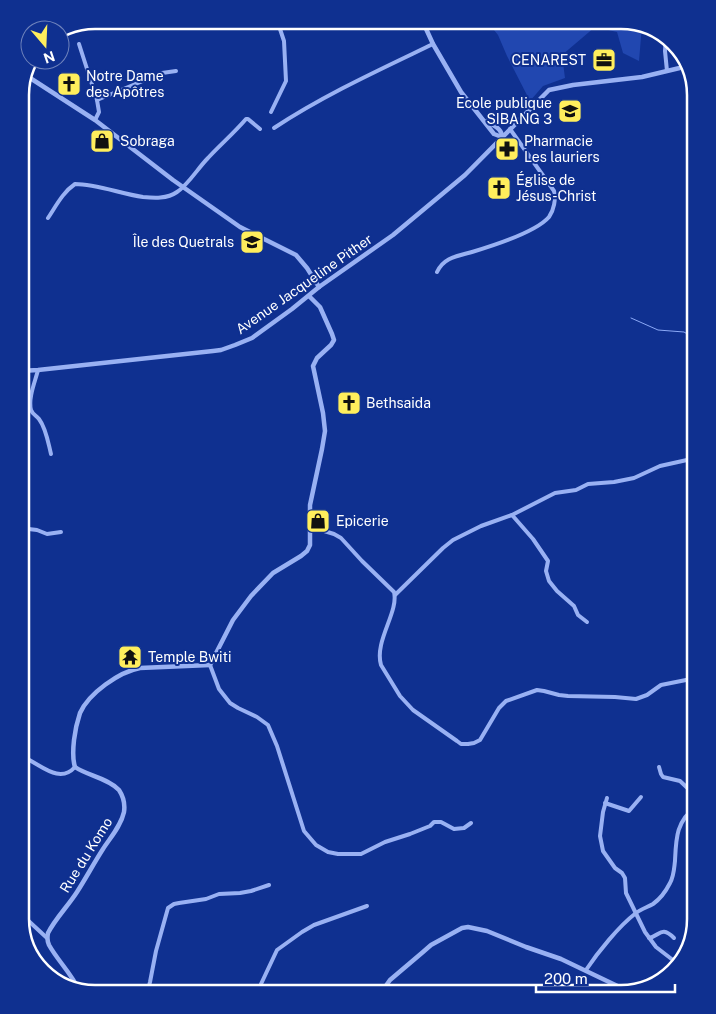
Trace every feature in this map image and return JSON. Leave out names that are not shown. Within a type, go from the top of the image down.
[{"type":"street","points":[[270,112],[286,81],[284,41],[280,29]]},
{"type":"street","points":[[426,29],[461,92],[492,127],[500,130],[503,134],[502,137]]},
{"type":"street","points":[[79,44],[97,100],[99,112],[95,120]]},
{"type":"street","points":[[274,128],[332,92],[433,44]]},
{"type":"street","points":[[665,46],[667,70]]},
{"type":"street","name":"Avenue Jacqueline Pither","points":[[29,370],[221,350],[240,344],[252,338],[413,220],[465,175],[549,90],[579,84],[642,77],[681,67]]},
{"type":"street","points":[[97,100],[162,73],[176,71]]},
{"type":"street","points":[[31,79],[95,120],[246,231],[296,255],[320,287]]},
{"type":"street","points":[[48,218],[68,188],[75,184],[144,197],[161,198],[169,196],[183,186],[246,119],[260,129]]},
{"type":"street","points":[[492,127],[504,127],[516,123]]},
{"type":"street","points":[[491,150],[494,141],[492,127]]},
{"type":"street","points":[[437,272],[446,260],[533,229],[550,216],[556,198],[552,186],[510,129]]},
{"type":"street","points":[[309,296],[320,307],[334,340],[316,358],[313,366],[325,431],[310,505],[310,545],[301,556],[273,573],[251,596],[233,620],[210,665],[219,689],[230,703],[268,725],[277,746],[304,831],[316,845],[328,852],[361,854],[385,842],[430,826],[434,822],[441,822],[454,829],[464,828],[471,823]]},
{"type":"street","points":[[38,370],[32,391],[31,410],[45,430],[51,454]]},
{"type":"street","points":[[395,595],[443,548],[453,540],[481,526],[512,516],[555,493],[576,490],[588,484],[634,478],[660,466],[687,460]]},
{"type":"street","points":[[512,516],[533,539],[548,561],[546,571],[548,580],[574,606],[578,615],[587,622]]},
{"type":"street","points":[[311,527],[341,538],[392,589],[395,595],[380,649],[379,660],[381,665],[400,696],[413,710],[461,744],[474,743],[480,740],[499,708],[506,701],[537,690],[568,696],[636,699],[661,685],[687,680]]},
{"type":"street","points":[[29,529],[47,534],[61,532]]},
{"type":"street","points":[[29,759],[46,770],[57,774],[65,774],[75,767],[73,746],[80,714],[90,699],[107,684],[126,673],[140,668],[210,665]]},
{"type":"street","name":"Rue du Komo","points":[[47,938],[49,931],[86,878],[118,826],[124,812],[123,799],[117,789],[105,781],[75,767]]},
{"type":"street","points":[[659,767],[663,777],[680,781],[687,788]]},
{"type":"street","points":[[606,803],[629,811],[641,797]]},
{"type":"street","points":[[607,798],[600,843],[608,859],[626,878],[626,893],[645,932],[656,947],[673,960]]},
{"type":"street","points":[[586,970],[596,955],[619,930],[636,913],[655,902],[671,882],[674,873],[678,829],[683,818],[687,815]]},
{"type":"street","points":[[149,985],[168,908],[179,902],[206,899],[219,894],[251,891],[269,885]]},
{"type":"street","points":[[261,985],[277,950],[314,925],[367,906]]},
{"type":"street","points":[[29,921],[47,938],[49,946],[69,972],[74,982]]},
{"type":"street","points":[[386,985],[431,946],[462,928],[468,927],[487,931],[561,959],[616,985]]},
{"type":"street","points":[[649,938],[666,932],[674,938]]},
{"type":"shaded area","points":[[493,29],[593,29],[562,55],[565,78],[543,86],[530,101],[498,35]]},
{"type":"shaded area","points":[[604,29],[626,29],[641,32],[639,61],[623,53],[617,32]]},
{"type":"waterway","points":[[631,318],[658,330],[687,334]]},
{"type":"place","name":"CENAREST","points":[[604,60]]},
{"type":"place","name":"Notre Dame des Apôtres","points":[[69,84]]},
{"type":"place","name":"Ecole publique SIBANG 3","points":[[570,111]]},
{"type":"place","name":"Sobraga","points":[[102,141]]},
{"type":"place","name":"Pharmacie Les lauriers","points":[[507,149]]},
{"type":"place","name":"Église de Jésus-Christ","points":[[499,188]]},
{"type":"place","name":"Île des Quetrals","points":[[252,242]]},
{"type":"place","name":"Bethsaida","points":[[349,403]]},
{"type":"place","name":"Epicerie","points":[[318,521]]},
{"type":"place","name":"Temple Bwiti","points":[[130,657]]}]
